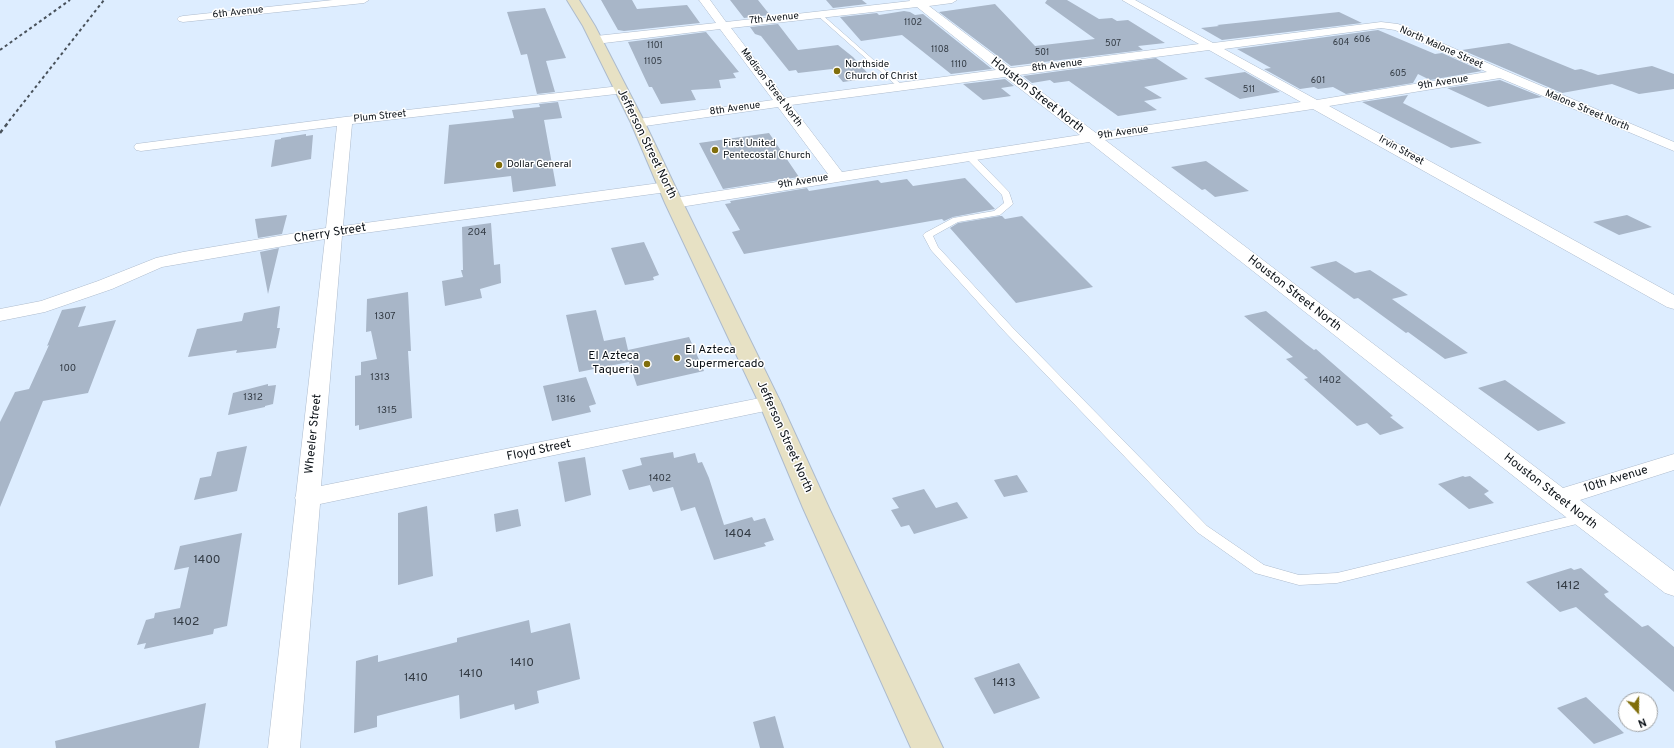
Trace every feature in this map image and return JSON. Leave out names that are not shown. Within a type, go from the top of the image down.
[{"type":"main road","name":"Jefferson Street North","points":[[573,0],[596,40],[638,123],[770,403],[816,508],[927,748]]},
{"type":"street","name":"6th Avenue","points":[[184,18],[364,0]]},
{"type":"street","name":"Madison Street North","points":[[704,0],[838,176]]},
{"type":"street","name":"7th Avenue","points":[[596,40],[917,2],[952,0]]},
{"type":"street","name":"Irvin Street","points":[[1127,0],[1213,46],[1674,303]]},
{"type":"street","name":"Houston Street North","points":[[917,2],[1674,586]]},
{"type":"street","name":"8th Avenue","points":[[638,123],[900,86],[1381,25]]},
{"type":"street","name":"North Malone Street","points":[[1381,25],[1398,28],[1501,74]]},
{"type":"street","name":"9th Avenue","points":[[671,195],[838,176],[1316,104],[1501,74]]},
{"type":"street","name":"Malone Street North","points":[[1501,74],[1674,147]]},
{"type":"street","name":"Plum Street","points":[[141,147],[345,121],[620,90]]},
{"type":"street","name":"Wheeler Street","points":[[284,748],[307,498],[345,121]]},
{"type":"street","name":"Cherry Street","points":[[0,315],[45,306],[105,285],[163,262],[183,257],[335,232],[671,195]]},
{"type":"street","name":"Floyd Street","points":[[307,498],[770,403]]},
{"type":"street","name":"10th Avenue","points":[[1558,498],[1674,462]]},
{"type":"lane","points":[[819,14],[900,86]]},
{"type":"lane","points":[[969,156],[1006,194],[1009,204],[998,213],[956,220],[928,235],[934,248],[1008,330],[1202,529],[1260,569],[1299,580],[1337,578],[1584,518]]},
{"type":"building","points":[[601,0],[632,0],[637,9],[687,5],[700,23],[624,31],[618,30]]},
{"type":"building","points":[[730,0],[758,0],[770,15],[744,18]]},
{"type":"building","points":[[826,0],[862,0],[867,4],[833,8]]},
{"type":"building","points":[[1047,0],[1067,0],[1099,19],[1112,18],[1117,21],[1128,20],[1165,43],[1138,46],[1143,50],[1011,66],[939,12],[995,4],[1035,46],[1095,39],[1045,3]]},
{"type":"building","points":[[545,8],[566,58],[546,61],[555,92],[537,94],[527,54],[521,55],[507,12]]},
{"type":"building","points":[[904,11],[915,15],[923,14],[992,69],[951,74],[902,35],[861,41],[840,17],[877,13],[879,15]]},
{"type":"building","points":[[1339,12],[1362,23],[1222,40],[1201,28],[1219,26],[1217,25]]},
{"type":"building","points":[[778,24],[798,50],[838,45],[853,57],[872,78],[843,82],[832,69],[798,73],[796,70],[789,71],[761,36],[755,34],[750,27]]},
{"type":"building","points":[[1378,30],[1435,54],[1442,53],[1482,71],[1430,80],[1418,74],[1413,83],[1346,94],[1333,87],[1300,89],[1264,69],[1271,68],[1237,49]]},
{"type":"building","points":[[706,32],[739,72],[733,73],[736,78],[719,80],[721,88],[691,90],[696,100],[661,104],[652,87],[649,87],[628,42]]},
{"type":"building","points":[[1509,43],[1575,70],[1581,69],[1598,75],[1652,66],[1674,74],[1674,89],[1639,94],[1612,84],[1562,93],[1462,50]]},
{"type":"building","points":[[1156,58],[1188,79],[1144,87],[1162,98],[1144,101],[1157,110],[1118,116],[1069,81],[1054,83],[1050,80],[1032,83],[1023,76]]},
{"type":"building","points":[[1245,72],[1280,92],[1240,99],[1204,78]]},
{"type":"building","points":[[1005,79],[1014,86],[1001,88],[1011,96],[983,100],[963,84]]},
{"type":"building","points":[[1500,80],[1542,97],[1488,107],[1447,88]]},
{"type":"building","points":[[1408,95],[1403,103],[1482,143],[1451,148],[1362,102]]},
{"type":"building","points":[[558,102],[562,118],[544,120],[556,186],[513,192],[511,176],[444,184],[449,125],[514,118],[512,110],[540,107],[539,104]]},
{"type":"building","points":[[769,133],[799,177],[723,189],[699,143]]},
{"type":"building","points":[[306,134],[306,136],[313,135],[311,159],[271,167],[275,140]]},
{"type":"building","points":[[1206,161],[1249,191],[1215,197],[1205,189],[1202,190],[1171,167]]},
{"type":"building","points":[[965,178],[995,209],[953,217],[944,221],[942,219],[744,254],[732,232],[740,230],[725,204],[731,203],[730,201],[807,188],[809,191],[878,180],[881,183],[907,179],[913,186]]},
{"type":"building","points":[[287,215],[282,234],[258,238],[255,219]]},
{"type":"building","points":[[1627,215],[1652,227],[1619,235],[1593,222]]},
{"type":"building","points":[[1000,216],[1005,219],[1022,216],[1093,287],[1016,303],[950,228],[958,223]]},
{"type":"building","points":[[491,223],[494,265],[500,264],[501,283],[480,289],[482,298],[445,306],[442,281],[463,277],[461,270],[463,270],[462,227]]},
{"type":"building","points":[[644,242],[659,275],[653,277],[654,280],[625,285],[611,248]]},
{"type":"building","points":[[279,248],[268,294],[260,252]]},
{"type":"building","points":[[1336,261],[1355,273],[1370,270],[1408,295],[1392,299],[1468,353],[1445,359],[1358,298],[1354,299],[1310,267]]},
{"type":"building","points":[[408,292],[411,351],[408,351],[412,418],[359,430],[359,425],[355,426],[355,376],[361,375],[361,362],[377,359],[371,331],[366,332],[367,299]]},
{"type":"building","points":[[86,306],[78,327],[116,320],[88,393],[43,401],[0,507],[0,422],[15,392],[29,389],[49,345],[47,346],[62,310]]},
{"type":"building","points":[[280,306],[277,328],[280,328],[276,348],[236,353],[237,350],[188,357],[197,329],[242,321],[244,313]]},
{"type":"building","points":[[596,310],[604,341],[625,337],[628,350],[689,337],[704,371],[637,386],[629,362],[579,372],[566,315]]},
{"type":"building","points":[[1266,311],[1306,344],[1314,350],[1316,349],[1393,416],[1390,417],[1404,428],[1380,435],[1367,423],[1357,426],[1304,379],[1308,378],[1286,359],[1293,357],[1244,316]]},
{"type":"building","points":[[586,377],[596,404],[589,406],[591,412],[552,421],[543,386]]},
{"type":"building","points":[[1505,380],[1566,423],[1538,431],[1478,388]]},
{"type":"building","points":[[268,384],[268,386],[276,385],[273,404],[228,415],[233,393]]},
{"type":"building","points":[[247,446],[237,491],[194,500],[200,478],[211,476],[217,452]]},
{"type":"building","points":[[673,452],[674,458],[695,453],[698,463],[702,462],[709,478],[724,525],[752,517],[754,521],[765,518],[774,540],[764,543],[766,546],[714,560],[695,507],[681,511],[673,487],[653,492],[650,485],[629,490],[622,470],[642,465],[640,458]]},
{"type":"building","points":[[585,457],[591,495],[565,502],[558,462]]},
{"type":"building","points":[[1017,475],[1028,492],[1004,497],[994,480]]},
{"type":"building","points":[[1463,476],[1470,476],[1489,491],[1484,494],[1494,503],[1469,509],[1438,484]]},
{"type":"building","points":[[924,489],[936,508],[957,502],[968,518],[914,534],[909,525],[901,527],[891,510],[899,508],[892,498]]},
{"type":"building","points":[[427,506],[433,576],[398,585],[398,513]]},
{"type":"building","points":[[518,509],[521,526],[496,532],[494,514]]},
{"type":"building","points":[[242,533],[227,626],[214,629],[213,634],[144,649],[146,643],[137,645],[146,620],[154,618],[155,613],[180,608],[189,567],[174,570],[180,546]]},
{"type":"building","points":[[1571,568],[1574,570],[1581,568],[1609,592],[1604,594],[1606,597],[1642,627],[1648,625],[1674,647],[1674,692],[1576,607],[1560,612],[1526,582]]},
{"type":"building","points":[[529,620],[531,633],[570,623],[580,679],[537,691],[539,703],[515,710],[514,704],[460,719],[459,695],[377,716],[377,727],[354,733],[356,661],[378,655],[378,662],[457,642],[457,638]]},
{"type":"building","points":[[1019,663],[1040,698],[994,714],[974,678]]},
{"type":"building","points":[[1586,697],[1618,727],[1618,732],[1624,733],[1594,744],[1557,708]]},
{"type":"building","points":[[206,703],[199,748],[56,748],[55,741]]},
{"type":"building","points":[[775,716],[784,748],[760,748],[753,722]]},
{"type":"railway","points":[[0,50],[70,0]]},
{"type":"railway","points":[[9,121],[104,0]]},
{"type":"railway","points":[[0,133],[10,120]]},
{"type":"place","name":"Northside Church of Christ","points":[[837,71]]},
{"type":"place","name":"First United Pentecostal Church","points":[[715,150]]},
{"type":"place","name":"Dollar General","points":[[499,165]]},
{"type":"place","name":"El Azteca Supermercado","points":[[677,358]]},
{"type":"place","name":"El Azteca Taqueria","points":[[647,364]]}]
